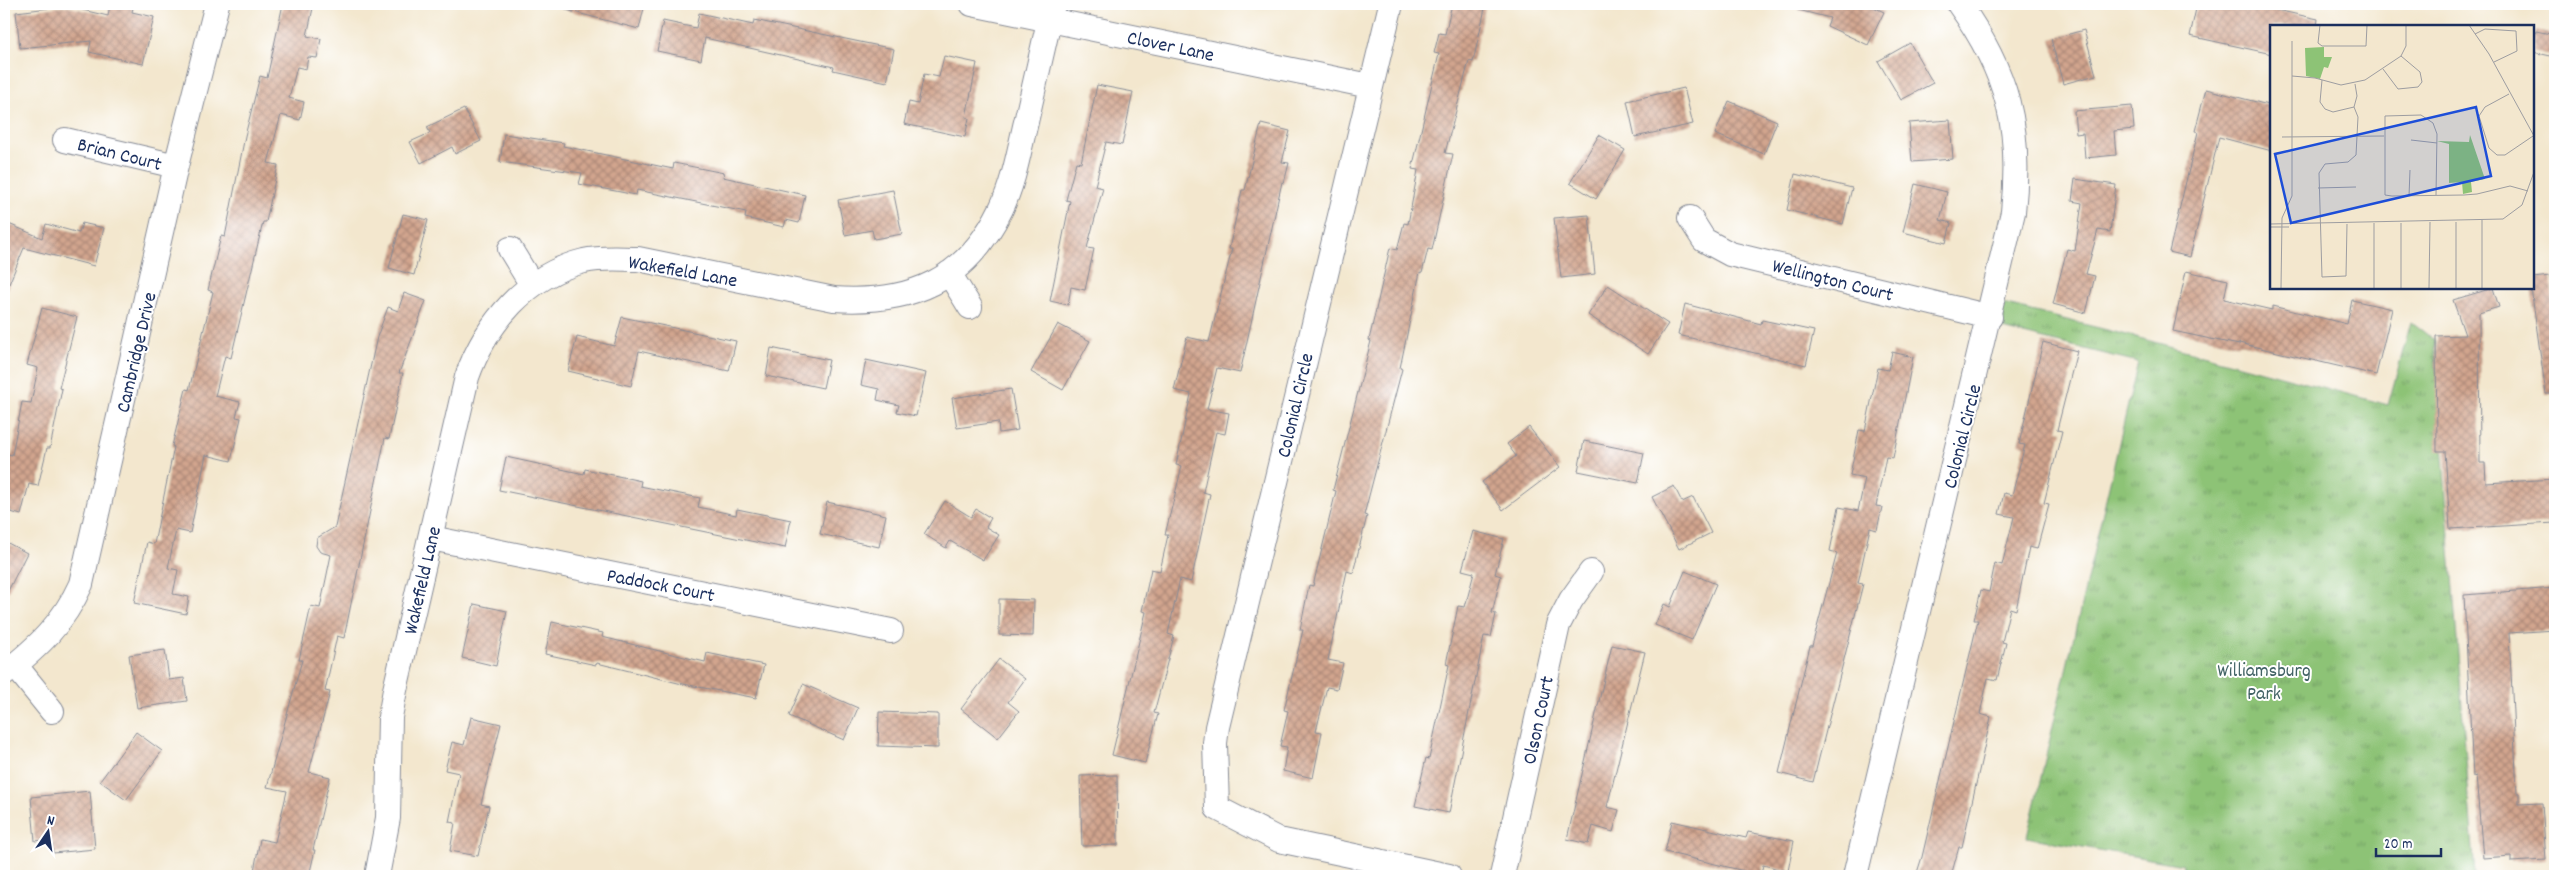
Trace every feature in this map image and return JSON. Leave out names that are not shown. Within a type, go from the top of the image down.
[{"type":"street","name":"Cambridge Drive","points":[[9,669],[36,648],[55,627],[70,608],[81,584],[176,166],[217,4]]},
{"type":"street","name":"Clover Lane","points":[[972,4],[1052,11],[1370,86]]},
{"type":"street","name":"Colonial Circle","points":[[1390,4],[1217,727],[1217,808],[1279,840],[1449,876]]},
{"type":"street","name":"Colonial Circle","points":[[1855,876],[1990,317],[2013,212],[2017,178],[2016,141],[2009,103],[1997,66],[1979,32],[1959,4]]},
{"type":"street","name":"Wakefield Lane","points":[[377,876],[388,818],[390,717],[467,377],[476,353],[492,325],[532,285],[556,272],[584,261],[638,259],[834,299],[865,301],[894,298],[924,288],[949,273],[984,239],[1002,208],[1014,173],[1052,11]]},
{"type":"street","name":"Brian Court","points":[[65,140],[176,166]]},
{"type":"street","name":"Wellington Court","points":[[1690,218],[1704,240],[1730,254],[1990,317]]},
{"type":"street","points":[[510,249],[532,285]]},
{"type":"street","points":[[949,273],[970,307]]},
{"type":"street","name":"Paddock Court","points":[[431,538],[891,631]]},
{"type":"street","name":"Olson Court","points":[[1502,876],[1558,625],[1571,600],[1591,572]]},
{"type":"street","points":[[9,669],[52,711]]},
{"type":"green space","name":"Williamsburg Park","points":[[2003,304],[2143,339],[2388,405],[2411,322],[2434,340],[2475,876],[2182,876],[2183,865],[2027,837],[2138,362],[1999,328]]},
{"type":"building","points":[[110,4],[134,4],[132,12],[154,17],[143,64],[89,52],[91,41],[20,48],[16,12],[66,6],[108,16]]},
{"type":"building","points":[[283,4],[313,8],[307,36],[321,39],[317,58],[308,57],[306,69],[297,67],[289,98],[304,102],[300,120],[281,115],[268,163],[278,165],[266,222],[263,222],[231,358],[225,356],[215,396],[240,402],[236,417],[241,418],[231,461],[206,455],[190,533],[176,530],[168,568],[178,570],[173,594],[189,597],[186,614],[134,603],[147,542],[154,544],[174,447],[172,446],[186,389],[189,390],[213,292],[208,290],[221,236],[225,237],[245,136],[260,76],[267,78]]},
{"type":"building","points":[[567,4],[645,4],[639,29],[566,10]]},
{"type":"building","points":[[1452,4],[1486,4],[1473,62],[1469,61],[1445,153],[1453,154],[1432,250],[1428,249],[1422,273],[1420,272],[1400,368],[1402,369],[1364,515],[1367,516],[1353,573],[1347,571],[1328,660],[1343,663],[1337,689],[1327,687],[1316,731],[1322,732],[1313,778],[1283,771],[1287,747],[1280,746],[1288,711],[1284,710],[1303,630],[1300,630],[1309,585],[1313,586],[1336,491],[1333,490],[1371,341],[1369,340],[1390,248],[1397,250],[1404,223],[1408,224],[1418,170],[1412,169],[1439,54],[1434,53],[1439,33],[1445,34]]},
{"type":"building","points":[[1799,4],[1867,4],[1884,12],[1868,45],[1827,26],[1830,18],[1798,10]]},
{"type":"building","points":[[2197,4],[2249,4],[2318,19],[2317,25],[2270,25],[2270,54],[2190,36]]},
{"type":"building","points":[[699,13],[753,25],[754,20],[894,49],[887,82],[833,70],[834,67],[705,38],[701,60],[657,51],[663,21],[696,28]]},
{"type":"building","points":[[2084,30],[2096,75],[2063,84],[2051,39]]},
{"type":"building","points":[[2536,31],[2555,35],[2555,57],[2534,52]]},
{"type":"building","points":[[1910,43],[1933,83],[1901,100],[1878,61]]},
{"type":"building","points":[[944,56],[977,63],[966,117],[969,118],[965,137],[904,124],[909,102],[918,104],[924,74],[939,77]]},
{"type":"building","points":[[1097,85],[1133,92],[1122,145],[1106,142],[1095,186],[1103,188],[1087,248],[1094,249],[1085,290],[1071,287],[1068,305],[1050,301],[1070,201],[1066,200],[1076,162],[1081,163]]},
{"type":"building","points":[[1684,88],[1693,124],[1635,137],[1627,101]]},
{"type":"building","points":[[2206,89],[2270,105],[2270,150],[2219,137],[2190,257],[2169,252],[2198,132],[2195,131]]},
{"type":"building","points":[[1729,101],[1777,121],[1764,154],[1715,134]]},
{"type":"building","points":[[2132,106],[2134,129],[2114,131],[2116,155],[2085,158],[2083,133],[2076,134],[2074,111]]},
{"type":"building","points":[[464,109],[481,141],[455,154],[452,147],[421,163],[410,142],[430,133],[427,127]]},
{"type":"building","points":[[1950,120],[1953,159],[1912,162],[1909,123]]},
{"type":"building","points":[[1261,124],[1290,131],[1282,162],[1289,163],[1284,183],[1282,182],[1240,373],[1217,368],[1207,409],[1229,413],[1225,434],[1216,432],[1203,492],[1210,494],[1191,582],[1180,579],[1168,634],[1174,636],[1154,713],[1158,714],[1145,763],[1112,755],[1146,612],[1142,611],[1151,569],[1160,571],[1168,535],[1165,535],[1182,466],[1176,465],[1191,394],[1174,390],[1187,337],[1209,342],[1232,249],[1229,249],[1242,190],[1245,190]]},
{"type":"building","points":[[504,134],[564,143],[563,146],[673,169],[674,163],[724,173],[723,177],[805,195],[799,223],[786,220],[784,227],[745,218],[746,212],[637,190],[636,195],[579,184],[582,173],[500,162]]},
{"type":"building","points":[[1599,135],[1625,150],[1596,199],[1570,183]]},
{"type":"building","points":[[1795,174],[1852,188],[1843,224],[1787,210]]},
{"type":"building","points":[[2075,179],[2116,185],[2110,232],[2098,230],[2086,274],[2095,276],[2086,313],[2053,304],[2067,249],[2075,251],[2082,203],[2072,201]]},
{"type":"building","points":[[1915,184],[1947,192],[1940,220],[1951,223],[1946,243],[1903,232]]},
{"type":"building","points":[[893,190],[902,234],[874,239],[872,230],[845,235],[838,200]]},
{"type":"building","points":[[403,214],[428,220],[414,275],[389,268]]},
{"type":"building","points":[[1589,215],[1595,274],[1561,278],[1554,218]]},
{"type":"building","points":[[4,222],[42,238],[46,224],[79,233],[82,223],[104,228],[94,266],[24,248],[4,296]]},
{"type":"building","points":[[2186,271],[2228,280],[2224,299],[2272,310],[2272,306],[2347,324],[2352,300],[2392,309],[2376,375],[2239,343],[2239,345],[2173,331]]},
{"type":"building","points":[[2550,276],[2555,316],[2555,394],[2546,394],[2531,289],[2534,289],[2534,278]]},
{"type":"building","points":[[1608,285],[1668,324],[1648,354],[1588,315]]},
{"type":"building","points":[[2493,289],[2499,307],[2479,313],[2480,463],[2485,463],[2486,483],[2555,479],[2555,523],[2450,529],[2445,451],[2437,451],[2436,336],[2465,335],[2453,300]]},
{"type":"building","points":[[404,293],[426,301],[399,373],[403,373],[389,439],[385,438],[344,638],[337,636],[325,691],[330,692],[309,772],[330,777],[309,876],[269,876],[270,874],[254,871],[260,839],[275,842],[287,791],[267,787],[302,660],[299,660],[311,606],[320,608],[331,555],[320,552],[316,546],[317,538],[335,527],[377,337],[388,307],[398,311]]},
{"type":"building","points":[[1685,304],[1761,324],[1762,320],[1814,331],[1806,365],[1678,335]]},
{"type":"building","points":[[42,308],[77,317],[59,388],[62,389],[50,448],[47,448],[38,486],[29,484],[21,515],[4,510],[4,453],[12,455],[22,402],[31,403],[38,368],[27,365]]},
{"type":"building","points":[[622,317],[736,341],[729,371],[639,351],[631,386],[568,371],[577,337],[614,346]]},
{"type":"building","points":[[1058,324],[1090,341],[1063,390],[1031,372]]},
{"type":"building","points":[[2043,342],[2077,351],[2057,430],[2062,431],[2044,503],[2049,504],[2037,549],[2029,547],[2016,610],[2010,608],[2002,642],[2006,643],[1997,680],[1988,678],[1980,714],[1991,717],[1962,847],[1959,847],[1951,876],[1916,876],[1978,620],[1974,620],[1981,590],[1989,592],[1995,563],[2002,565],[2014,517],[1999,514],[2004,493],[2012,495],[2025,445],[2019,444]]},
{"type":"building","points":[[771,348],[829,360],[823,388],[766,376]]},
{"type":"building","points":[[1892,352],[1913,357],[1893,458],[1886,457],[1876,506],[1882,507],[1877,530],[1870,528],[1858,583],[1863,584],[1813,782],[1779,773],[1810,646],[1812,646],[1837,553],[1830,551],[1839,507],[1858,511],[1865,478],[1850,475],[1859,430],[1865,431],[1878,368],[1888,370]]},
{"type":"building","points":[[866,360],[926,373],[916,416],[897,412],[899,405],[877,400],[879,389],[861,385]]},
{"type":"building","points":[[1011,389],[1018,430],[999,433],[998,422],[957,428],[952,398]]},
{"type":"building","points":[[1529,427],[1560,467],[1503,510],[1482,482],[1516,456],[1507,444]]},
{"type":"building","points":[[1584,441],[1644,453],[1638,483],[1578,471]]},
{"type":"building","points":[[506,457],[584,474],[585,469],[641,481],[640,486],[700,498],[698,507],[736,515],[737,509],[791,520],[785,548],[499,490]]},
{"type":"building","points":[[1674,486],[1682,502],[1693,497],[1711,533],[1679,549],[1652,497]]},
{"type":"building","points":[[945,501],[971,517],[976,509],[991,518],[986,527],[999,535],[983,560],[950,541],[946,548],[924,534]]},
{"type":"building","points":[[827,502],[886,515],[879,547],[820,534]]},
{"type":"building","points":[[1473,531],[1504,539],[1495,574],[1501,576],[1492,613],[1496,614],[1491,637],[1484,636],[1449,813],[1415,806],[1426,758],[1429,759],[1449,665],[1446,664],[1458,606],[1465,607],[1474,573],[1462,570]]},
{"type":"building","points":[[4,541],[27,553],[4,599]]},
{"type":"building","points":[[1685,571],[1716,584],[1692,640],[1655,625],[1664,604],[1670,607]]},
{"type":"building","points":[[2555,588],[2555,630],[2509,633],[2517,793],[2519,793],[2519,804],[2542,803],[2546,860],[2511,862],[2511,856],[2483,858],[2476,776],[2473,777],[2464,595]]},
{"type":"building","points":[[999,599],[1034,600],[1033,636],[999,635]]},
{"type":"building","points":[[474,604],[507,611],[496,666],[462,658]]},
{"type":"building","points":[[552,622],[603,633],[602,637],[705,662],[707,653],[764,665],[756,698],[678,683],[597,663],[596,665],[545,654]]},
{"type":"building","points":[[1612,645],[1645,652],[1607,807],[1619,810],[1613,832],[1593,826],[1588,844],[1567,839]]},
{"type":"building","points":[[165,650],[169,680],[184,678],[187,701],[137,708],[129,655]]},
{"type":"building","points":[[999,659],[1025,679],[1008,702],[1019,711],[998,738],[961,709]]},
{"type":"building","points":[[803,684],[858,708],[844,740],[789,716]]},
{"type":"building","points":[[879,712],[938,714],[938,748],[878,746]]},
{"type":"building","points":[[471,717],[501,724],[481,804],[489,806],[478,856],[450,851],[455,823],[449,822],[459,773],[445,770],[452,742],[464,745]]},
{"type":"building","points":[[136,732],[162,751],[126,800],[100,781]]},
{"type":"building","points":[[1117,775],[1118,845],[1082,846],[1080,776]]},
{"type":"building","points":[[90,791],[95,849],[53,853],[52,839],[35,841],[31,797]]},
{"type":"building","points":[[1672,821],[1746,838],[1748,832],[1794,841],[1788,871],[1763,865],[1761,875],[1665,852]]}]
